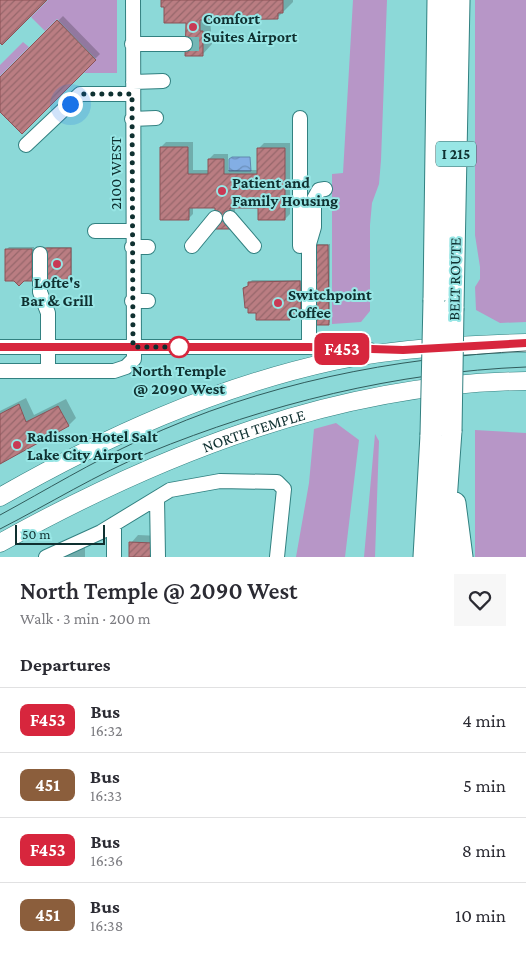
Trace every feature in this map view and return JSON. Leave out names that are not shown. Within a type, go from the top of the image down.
[{"type":"highway","name":"BELT ROUTE","points":[[438,0],[434,300],[441,433],[449,462],[442,557]]},
{"type":"highway","name":"BELT ROUTE","points":[[424,557],[441,433],[454,308],[459,0]]},
{"type":"highway","points":[[449,462],[463,554]]},
{"type":"main road","points":[[0,497],[105,440],[144,422],[240,387],[335,361],[403,350],[526,342]]},
{"type":"main road","name":"NORTH TEMPLE","points":[[0,543],[140,472],[193,449],[249,430],[323,408],[398,393],[486,382],[526,381]]},
{"type":"street","name":"2100 WEST","points":[[133,0],[133,347]]},
{"type":"street","points":[[132,44],[185,44]]},
{"type":"street","points":[[26,145],[80,94],[132,88],[163,81]]},
{"type":"street","points":[[132,118],[156,118]]},
{"type":"street","points":[[300,118],[300,246]]},
{"type":"street","points":[[309,347],[309,244],[314,227],[314,199],[319,190],[325,189]]},
{"type":"street","points":[[192,246],[215,218]]},
{"type":"street","points":[[230,218],[254,246]]},
{"type":"street","points":[[94,231],[132,231]]},
{"type":"street","points":[[132,247],[148,247]]},
{"type":"street","points":[[40,254],[40,292],[48,313],[48,371]]},
{"type":"street","points":[[132,301],[148,301]]},
{"type":"street","points":[[0,347],[309,347],[403,350]]},
{"type":"street","points":[[0,371],[121,370],[134,359],[133,347]]},
{"type":"street","points":[[46,557],[114,524],[170,490],[220,481],[277,482],[284,489],[277,557]]},
{"type":"street","points":[[157,498],[158,557]]},
{"type":"street","points":[[114,524],[114,557]]},
{"type":"shaded area","points":[[48,0],[117,0],[117,73],[84,73],[96,59],[57,19],[45,31],[31,17]]},
{"type":"shaded area","points":[[353,0],[387,0],[381,160],[379,184],[372,203],[370,225],[370,311],[361,322],[332,324],[332,174],[343,173]]},
{"type":"shaded area","points":[[475,0],[526,0],[526,322],[500,323],[476,310],[475,287],[480,279],[480,267],[475,235]]},
{"type":"shaded area","points":[[23,42],[29,47],[0,76],[0,65]]},
{"type":"shaded area","points":[[336,423],[359,440],[345,557],[296,557],[309,483],[314,429]]},
{"type":"shaded area","points":[[475,430],[526,433],[526,557],[475,557]]},
{"type":"shaded area","points":[[375,434],[379,441],[375,557],[364,557]]},
{"type":"water","points":[[232,157],[250,157],[251,171],[229,171],[229,159]]},
{"type":"building","points":[[0,0],[47,0],[2,45],[0,43]]},
{"type":"building","name":"Comfort Suites Airport","points":[[161,0],[283,0],[283,13],[278,13],[278,19],[200,20],[200,31],[203,31],[203,56],[185,56],[186,23],[164,23],[164,7],[161,7]]},
{"type":"building","points":[[57,20],[96,60],[22,134],[0,112],[0,77]]},
{"type":"building","name":"Patient and Family Housing","points":[[160,147],[188,147],[188,174],[208,174],[208,159],[224,159],[224,174],[257,174],[257,148],[285,148],[285,220],[258,220],[258,208],[230,208],[230,229],[215,229],[215,208],[189,208],[189,220],[160,220]]},
{"type":"building","points":[[313,245],[328,245],[329,325],[313,325]]},
{"type":"building","name":"Lofte's Bar & Grill","points":[[44,248],[71,248],[71,281],[61,281],[57,285],[53,281],[44,281]]},
{"type":"building","points":[[5,249],[32,249],[32,281],[24,281],[19,286],[14,281],[5,281]]},
{"type":"building","points":[[300,281],[301,317],[290,317],[290,320],[256,320],[256,313],[248,313],[248,308],[245,308],[243,288],[248,286],[248,282]]},
{"type":"building","name":"Radisson Hotel Salt Lake City Airport","points":[[19,404],[26,422],[58,406],[69,426],[0,464],[0,414]]},
{"type":"building","points":[[129,542],[153,543],[153,557],[129,557]]},
{"type":"tunnel","points":[[185,44],[203,44]]},
{"type":"tram line","points":[[0,515],[140,440],[186,420],[233,403],[281,389],[377,367],[476,354],[526,351]]},
{"type":"tram line","points":[[0,529],[129,461],[193,435],[239,420],[286,406],[381,383],[477,370],[526,367]]},
{"type":"bus line","name":"F453","points":[[0,347],[309,347],[403,350],[480,344],[526,343]]},
{"type":"place","name":"Comfort Suites Airport","points":[[193,27]]},
{"type":"place","name":"Patient and Family Housing","points":[[222,191]]},
{"type":"place","name":"Lofte's Bar & Grill","points":[[57,264]]},
{"type":"place","name":"Switchpoint Coffee","points":[[278,303]]},
{"type":"place","name":"North Temple @ 2090 West","points":[[179,347]]},
{"type":"place","name":"Radisson Hotel Salt Lake City Airport","points":[[17,445]]},
{"type":"route","points":[[70,104],[80,94],[132,94],[133,347],[179,347]]}]
